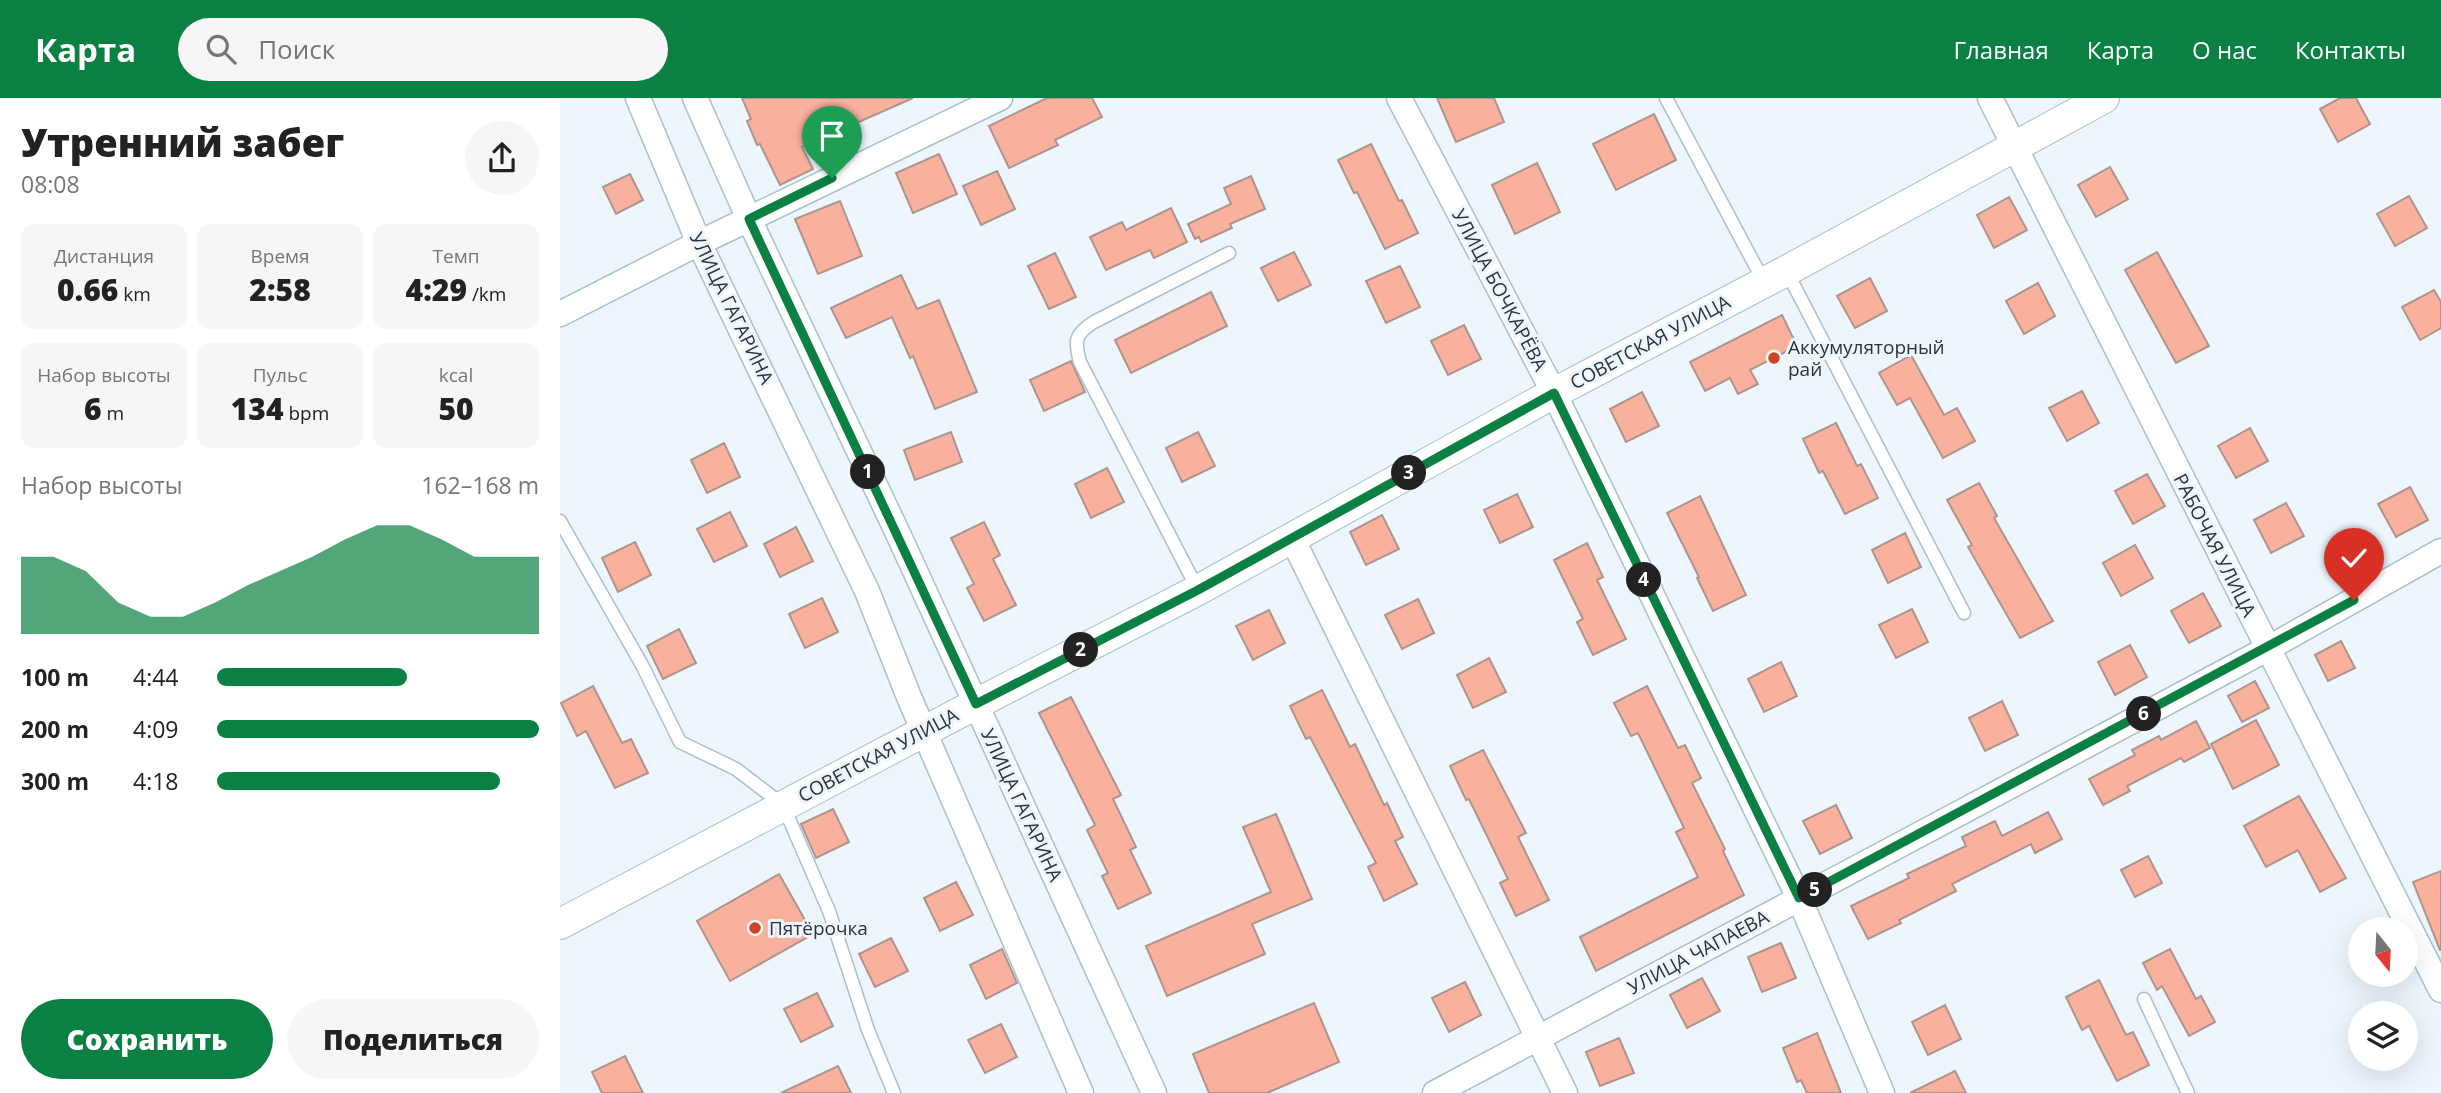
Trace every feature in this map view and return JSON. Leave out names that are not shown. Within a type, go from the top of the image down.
[{"type":"street","name":"УЛИЦА ГАГАРИНА","points":[[638,98],[699,243],[867,591],[924,732],[1081,1093]]},
{"type":"street","name":"УЛИЦА ГАГАРИНА","points":[[695,98],[1154,1093]]},
{"type":"street","points":[[560,314],[699,243],[1000,98]]},
{"type":"street","name":"УЛИЦА БОЧКАРЁВА","points":[[1399,98],[1554,393],[1799,898],[1882,1093]]},
{"type":"street","name":"РАБОЧАЯ УЛИЦА","points":[[1990,98],[2441,990]]},
{"type":"street","name":"СОВЕТСКАЯ УЛИЦА","points":[[560,924],[1198,590],[1554,393],[1775,277],[2104,98]]},
{"type":"street","points":[[1292,538],[1564,1093]]},
{"type":"street","name":"УЛИЦА ЧАПАЕВА","points":[[1435,1093],[2267,649],[2441,551]]},
{"type":"lane","points":[[1666,98],[1775,277],[1964,613]]},
{"type":"lane","points":[[1198,590],[1080,362],[1075,344],[1081,331],[1094,322],[1229,253]]},
{"type":"lane","points":[[560,521],[642,665],[680,742],[736,769],[783,805],[829,911],[868,1030],[894,1093]]},
{"type":"lane","points":[[2144,999],[2188,1093]]},
{"type":"building","points":[[742,98],[913,98],[802,147],[813,169],[780,185],[760,144],[757,145],[747,121],[751,119]]},
{"type":"building","points":[[1047,98],[1092,98],[1102,117],[1055,140],[1058,145],[1009,168],[989,126]]},
{"type":"building","points":[[1437,98],[1494,98],[1504,122],[1456,142]]},
{"type":"building","points":[[2340,98],[2356,98],[2370,124],[2338,142],[2320,109]]},
{"type":"building","points":[[1654,114],[1676,160],[1616,190],[1593,144]]},
{"type":"building","points":[[1371,144],[1418,233],[1385,249],[1338,160]]},
{"type":"building","points":[[939,154],[957,194],[913,213],[896,173]]},
{"type":"building","points":[[1537,163],[1560,212],[1515,234],[1492,185]]},
{"type":"building","points":[[2110,167],[2128,199],[2096,217],[2078,185]]},
{"type":"building","points":[[997,171],[1015,209],[981,225],[963,186]]},
{"type":"building","points":[[630,174],[643,200],[616,214],[603,187]]},
{"type":"building","points":[[1251,176],[1265,209],[1230,224],[1232,228],[1201,242],[1199,237],[1195,239],[1188,224],[1231,204],[1224,188]]},
{"type":"building","points":[[2409,196],[2427,228],[2395,246],[2377,214]]},
{"type":"building","points":[[2009,197],[2027,230],[1994,248],[1977,215]]},
{"type":"building","points":[[840,201],[862,256],[818,274],[795,219]]},
{"type":"building","points":[[1171,208],[1187,242],[1154,258],[1150,250],[1106,270],[1090,237],[1122,222],[1126,230]]},
{"type":"building","points":[[1294,252],[1311,285],[1278,301],[1261,268]]},
{"type":"building","points":[[2157,252],[2209,346],[2176,363],[2125,270]]},
{"type":"building","points":[[1055,253],[1076,297],[1049,309],[1028,266]]},
{"type":"building","points":[[1400,266],[1420,307],[1386,323],[1366,281]]},
{"type":"building","points":[[901,275],[917,309],[939,300],[977,392],[935,409],[913,356],[910,358],[892,317],[846,338],[831,308]]},
{"type":"building","points":[[1870,278],[1887,311],[1855,328],[1837,296]]},
{"type":"building","points":[[2038,283],[2055,316],[2024,334],[2006,301]]},
{"type":"building","points":[[2434,290],[2441,302],[2441,328],[2420,340],[2402,307]]},
{"type":"building","points":[[1211,292],[1227,326],[1131,373],[1115,340]]},
{"type":"building","points":[[1782,315],[1797,346],[1750,370],[1758,384],[1738,394],[1730,378],[1705,391],[1690,362]]},
{"type":"building","points":[[1464,325],[1481,359],[1448,375],[1431,341]]},
{"type":"building","points":[[1911,355],[1944,415],[1957,408],[1975,441],[1943,458],[1910,398],[1897,405],[1879,373]]},
{"type":"building","points":[[1071,361],[1085,392],[1044,411],[1030,380]]},
{"type":"building","points":[[2082,391],[2099,423],[2067,441],[2049,408]]},
{"type":"building","points":[[1642,392],[1659,426],[1626,442],[1610,409]]},
{"type":"building","points":[[1836,423],[1857,466],[1861,464],[1878,498],[1845,514],[1823,471],[1819,473],[1803,439]]},
{"type":"building","points":[[2250,428],[2268,461],[2236,478],[2218,446]]},
{"type":"building","points":[[951,432],[962,462],[915,480],[904,450]]},
{"type":"building","points":[[1198,432],[1215,466],[1182,482],[1166,448]]},
{"type":"building","points":[[724,443],[740,477],[707,493],[691,460]]},
{"type":"building","points":[[1107,468],[1124,502],[1091,518],[1075,484]]},
{"type":"building","points":[[2147,474],[2165,506],[2133,524],[2115,491]]},
{"type":"building","points":[[1979,483],[1997,516],[1994,518],[2053,621],[2020,638],[1968,547],[1972,545],[1947,500]]},
{"type":"building","points":[[2410,487],[2428,520],[2396,537],[2378,504]]},
{"type":"building","points":[[1517,494],[1533,527],[1500,543],[1484,510]]},
{"type":"building","points":[[1700,496],[1746,595],[1713,611],[1667,513]]},
{"type":"building","points":[[2286,503],[2304,536],[2271,553],[2254,520]]},
{"type":"building","points":[[730,512],[747,546],[714,562],[697,529]]},
{"type":"building","points":[[1382,515],[1399,549],[1366,565],[1350,532]]},
{"type":"building","points":[[984,522],[1000,555],[993,559],[1016,605],[984,621],[967,588],[974,584],[951,538]]},
{"type":"building","points":[[796,527],[813,561],[780,577],[764,544]]},
{"type":"building","points":[[1905,533],[1921,567],[1888,583],[1872,550]]},
{"type":"building","points":[[635,542],[651,575],[618,592],[602,558]]},
{"type":"building","points":[[1587,543],[1603,577],[1597,580],[1626,639],[1593,655],[1577,622],[1583,619],[1554,560]]},
{"type":"building","points":[[2135,545],[2153,578],[2121,596],[2103,563]]},
{"type":"building","points":[[2203,593],[2221,626],[2189,643],[2171,611]]},
{"type":"building","points":[[822,598],[838,632],[805,648],[789,614]]},
{"type":"building","points":[[1418,599],[1434,633],[1402,649],[1385,615]]},
{"type":"building","points":[[1912,609],[1928,642],[1896,658],[1879,625]]},
{"type":"building","points":[[1269,610],[1285,643],[1253,660],[1236,626]]},
{"type":"building","points":[[679,629],[696,663],[663,679],[647,646]]},
{"type":"building","points":[[2341,641],[2355,668],[2328,681],[2315,655]]},
{"type":"building","points":[[2130,645],[2147,677],[2115,695],[2098,662]]},
{"type":"building","points":[[1489,658],[1506,692],[1473,708],[1457,675]]},
{"type":"building","points":[[1781,662],[1797,696],[1764,712],[1748,679]]},
{"type":"building","points":[[2255,681],[2269,708],[2242,722],[2228,696]]},
{"type":"building","points":[[593,686],[622,743],[631,739],[648,773],[615,788],[586,731],[577,736],[561,703]]},
{"type":"building","points":[[1647,686],[1678,748],[1685,745],[1701,778],[1692,783],[1725,849],[1723,851],[1744,895],[1596,971],[1580,937],[1698,877],[1676,832],[1684,828],[1638,733],[1631,736],[1614,703]]},
{"type":"building","points":[[1322,690],[1350,747],[1355,744],[1384,805],[1387,803],[1403,837],[1395,841],[1417,884],[1384,901],[1368,867],[1376,863],[1310,737],[1306,739],[1290,706]]},
{"type":"building","points":[[1071,697],[1121,795],[1113,799],[1136,847],[1130,850],[1151,893],[1118,909],[1102,876],[1108,873],[1087,830],[1095,825],[1039,713]]},
{"type":"building","points":[[2002,701],[2018,735],[1985,751],[1969,718]]},
{"type":"building","points":[[2256,720],[2279,765],[2233,789],[2211,744]]},
{"type":"building","points":[[2196,721],[2210,748],[2184,762],[2181,758],[2127,786],[2130,791],[2103,805],[2089,779],[2135,755],[2132,750],[2159,736],[2161,740]]},
{"type":"building","points":[[1483,750],[1526,833],[1518,837],[1549,900],[1516,916],[1500,883],[1508,879],[1450,766]]},
{"type":"building","points":[[2299,796],[2346,878],[2320,892],[2298,850],[2266,867],[2244,826]]},
{"type":"building","points":[[1836,805],[1852,838],[1820,854],[1803,821]]},
{"type":"building","points":[[833,809],[849,842],[816,858],[801,824]]},
{"type":"building","points":[[2048,812],[2062,839],[2035,853],[2031,844],[1952,884],[1956,891],[1868,939],[1851,906],[1909,878],[1907,874],[1966,846],[1962,837],[1995,821],[2002,836]]},
{"type":"building","points":[[1276,814],[1312,899],[1252,924],[1265,954],[1167,996],[1146,946],[1271,892],[1243,827]]},
{"type":"building","points":[[2148,856],[2162,883],[2135,897],[2121,870]]},
{"type":"building","points":[[2441,871],[2441,950],[2440,950],[2413,882]]},
{"type":"building","name":"Пятёрочка","points":[[779,874],[813,934],[730,981],[697,921]]},
{"type":"building","points":[[956,882],[973,915],[940,931],[924,898]]},
{"type":"building","points":[[891,938],[908,971],[875,987],[859,954]]},
{"type":"building","points":[[1781,943],[1796,978],[1762,992],[1748,957]]},
{"type":"building","points":[[1002,949],[1017,983],[986,999],[970,965]]},
{"type":"building","points":[[2170,949],[2196,999],[2201,996],[2215,1022],[2189,1036],[2162,986],[2157,990],[2143,963]]},
{"type":"building","points":[[1702,978],[1720,1011],[1687,1028],[1670,995]]},
{"type":"building","points":[[2099,980],[2126,1035],[2133,1032],[2149,1065],[2117,1081],[2089,1026],[2082,1030],[2066,997]]},
{"type":"building","points":[[1465,982],[1481,1015],[1449,1032],[1432,998]]},
{"type":"building","points":[[817,993],[833,1026],[801,1042],[784,1009]]},
{"type":"building","points":[[1314,1003],[1339,1062],[1267,1093],[1209,1093],[1193,1054]]},
{"type":"building","points":[[1945,1005],[1961,1039],[1928,1055],[1912,1022]]},
{"type":"building","points":[[1001,1024],[1017,1057],[985,1073],[968,1040]]},
{"type":"building","points":[[1817,1033],[1841,1093],[1807,1093],[1801,1080],[1797,1082],[1783,1048]]},
{"type":"building","points":[[1619,1038],[1634,1073],[1600,1086],[1586,1052]]},
{"type":"building","points":[[625,1056],[643,1093],[602,1093],[592,1072]]},
{"type":"building","points":[[838,1066],[851,1093],[781,1093]]},
{"type":"building","points":[[1955,1071],[1966,1093],[1910,1093]]},
{"type":"place","name":"Аккумуляторный рай","points":[[1774,358]]},
{"type":"place","name":"Пятёрочка","points":[[755,928]]},
{"type":"route","points":[[832,178],[749,219],[976,704],[1198,590],[1554,393],[1799,898],[2354,600]]}]
